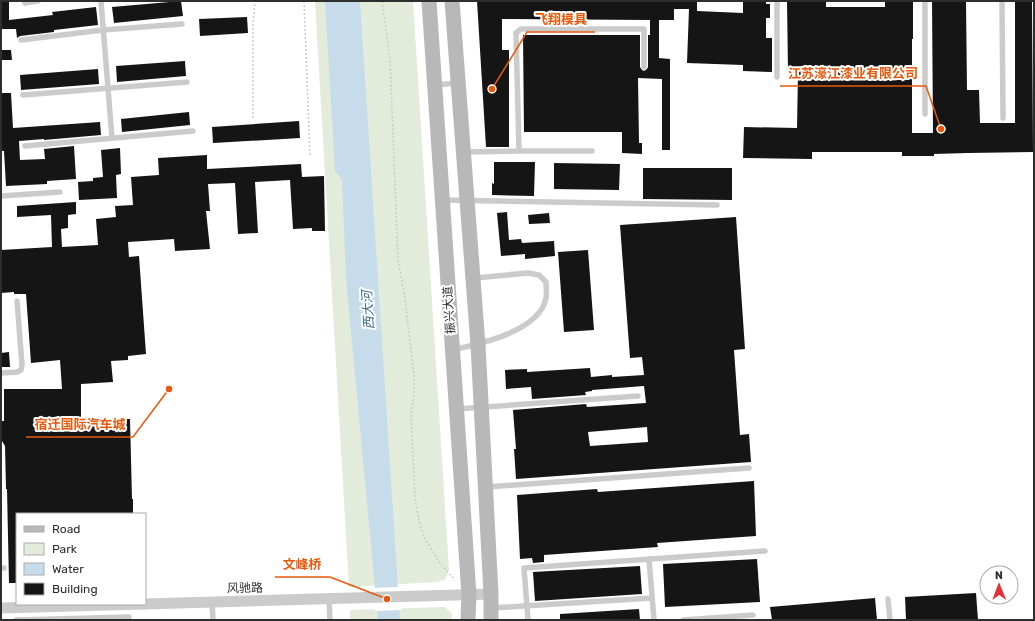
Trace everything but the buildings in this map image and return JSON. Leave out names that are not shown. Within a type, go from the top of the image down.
[{"type":"main road","name":"振兴大道","points":[[429,1],[468,595],[468,620]]},
{"type":"main road","points":[[452,1],[478,345],[491,607]]},
{"type":"street","name":"风驰路","points":[[146,604],[468,595],[491,607]]},
{"type":"street","name":"风驰路","points":[[1,608],[98,605]]},
{"type":"lane","points":[[28,1],[25,2],[38,1]]},
{"type":"lane","points":[[101,1],[112,138]]},
{"type":"lane","points":[[777,1],[777,77]]},
{"type":"lane","points":[[925,1],[925,114]]},
{"type":"lane","points":[[1002,1],[1004,118]]},
{"type":"lane","points":[[21,40],[103,30],[182,24]]},
{"type":"lane","points":[[519,151],[516,33],[521,29],[644,28],[644,67]]},
{"type":"lane","points":[[23,95],[187,82]]},
{"type":"lane","points":[[434,85],[459,83]]},
{"type":"lane","points":[[25,146],[194,131]]},
{"type":"lane","points":[[464,152],[592,151]]},
{"type":"lane","points":[[1,196],[60,192]]},
{"type":"lane","points":[[442,200],[717,205]]},
{"type":"lane","points":[[452,350],[478,345],[512,332],[541,311],[546,298],[546,282],[539,275],[528,273],[473,278]]},
{"type":"lane","points":[[1,373],[17,372],[21,370],[22,365],[17,301]]},
{"type":"lane","points":[[456,409],[638,396]]},
{"type":"lane","points":[[486,487],[749,468]]},
{"type":"lane","points":[[528,620],[524,568],[765,551]]},
{"type":"lane","points":[[649,559],[654,620]]},
{"type":"lane","points":[[491,607],[652,598]]},
{"type":"lane","points":[[329,599],[330,620]]},
{"type":"lane","points":[[888,599],[890,620]]},
{"type":"lane","points":[[212,602],[213,620]]},
{"type":"lane","points":[[52,606],[52,619]]},
{"type":"lane","points":[[683,620],[753,615]]},
{"type":"lane","points":[[16,620],[129,617]]},
{"type":"path","points":[[253,118],[253,22],[255,1]]},
{"type":"path","points":[[304,1],[310,156]]},
{"type":"path","points":[[382,1],[390,58],[398,260],[404,291],[414,375],[414,394],[410,415],[415,498],[419,521],[425,539],[440,563],[468,595]]},
{"type":"green space","points":[[315,1],[413,1],[449,570],[445,580],[437,582],[349,587]]},
{"type":"green space","points":[[445,607],[452,614],[451,620],[350,620],[350,610]]},
{"type":"water","name":"西大河","points":[[325,1],[360,1],[400,620],[378,620],[346,279],[342,179],[335,171]]},
{"type":"pier","points":[[400,587],[401,610],[375,611],[373,588]]},
{"type":"place","name":"飞翔模具","points":[[492,89]]},
{"type":"place","name":"江苏濠江漆业有限公司","points":[[941,129]]},
{"type":"place","name":"宿迁国际汽车城","points":[[169,389]]},
{"type":"place","name":"文峰桥","points":[[387,599]]}]
